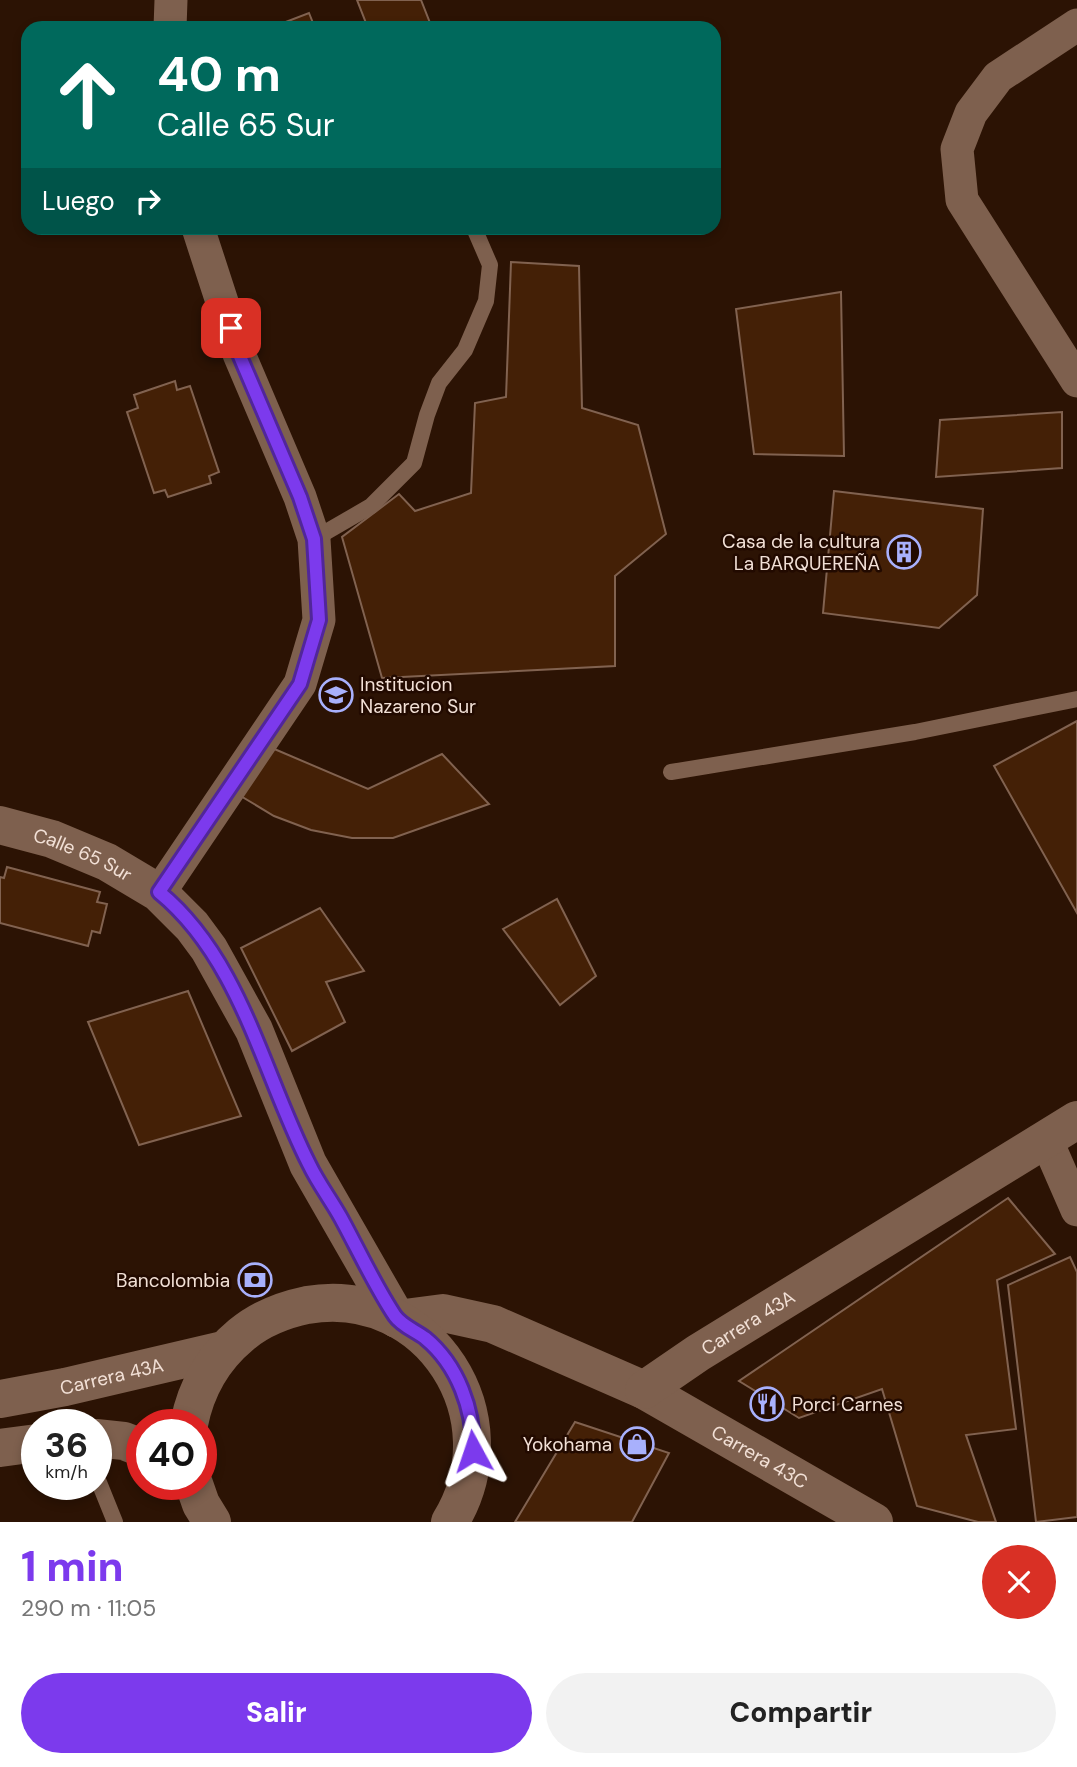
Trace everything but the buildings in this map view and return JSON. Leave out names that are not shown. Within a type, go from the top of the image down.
[{"type":"street","points":[[170,21],[171,0]]},
{"type":"street","points":[[1077,24],[999,77],[971,113],[957,149],[962,200],[1077,381]]},
{"type":"street","points":[[159,892],[300,684],[319,620],[314,539],[300,497],[239,354],[200,235]]},
{"type":"street","name":"Calle 65 Sur","points":[[0,825],[51,839],[107,862],[159,892],[192,926],[209,949],[254,1030],[309,1164],[397,1319]]},
{"type":"street","points":[[1061,1129],[1077,1210]]},
{"type":"street","name":"Carrera 43A","points":[[643,1390],[698,1353],[1061,1129]]},
{"type":"street","points":[[192,1409],[205,1376],[223,1350],[252,1325],[286,1309],[324,1303],[361,1306],[397,1319],[426,1339],[450,1366],[466,1399],[473,1433],[472,1469],[461,1504],[450,1522]]},
{"type":"street","points":[[397,1319],[443,1313],[493,1324],[643,1390]]},
{"type":"street","name":"Carrera 43A","points":[[0,1399],[65,1387],[223,1350]]},
{"type":"street","name":"Carrera 43C","points":[[643,1390],[841,1511],[874,1522]]},
{"type":"street","points":[[0,1448],[21,1445]]},
{"type":"street","points":[[200,1500],[212,1522]]},
{"type":"lane","points":[[314,539],[371,506],[414,463],[439,383],[465,350],[486,301],[490,265],[477,235]]},
{"type":"lane","points":[[671,772],[915,732],[1077,699]]},
{"type":"lane","points":[[106,1500],[115,1522]]},
{"type":"place","name":"Casa de la cultura La BARQUEREÑA","points":[[904,552]]},
{"type":"place","name":"Institucion Nazareno Sur","points":[[336,695]]},
{"type":"place","name":"Bancolombia","points":[[255,1280]]},
{"type":"place","name":"Porci Carnes","points":[[767,1404]]},
{"type":"place","name":"Yokohama","points":[[637,1444]]},
{"type":"route","points":[[231,328],[239,354],[300,497],[314,539],[319,620],[300,684],[159,892],[172,903],[209,949],[254,1030],[309,1164],[397,1319],[426,1339],[450,1366],[466,1399],[473,1433],[473,1451]]}]
